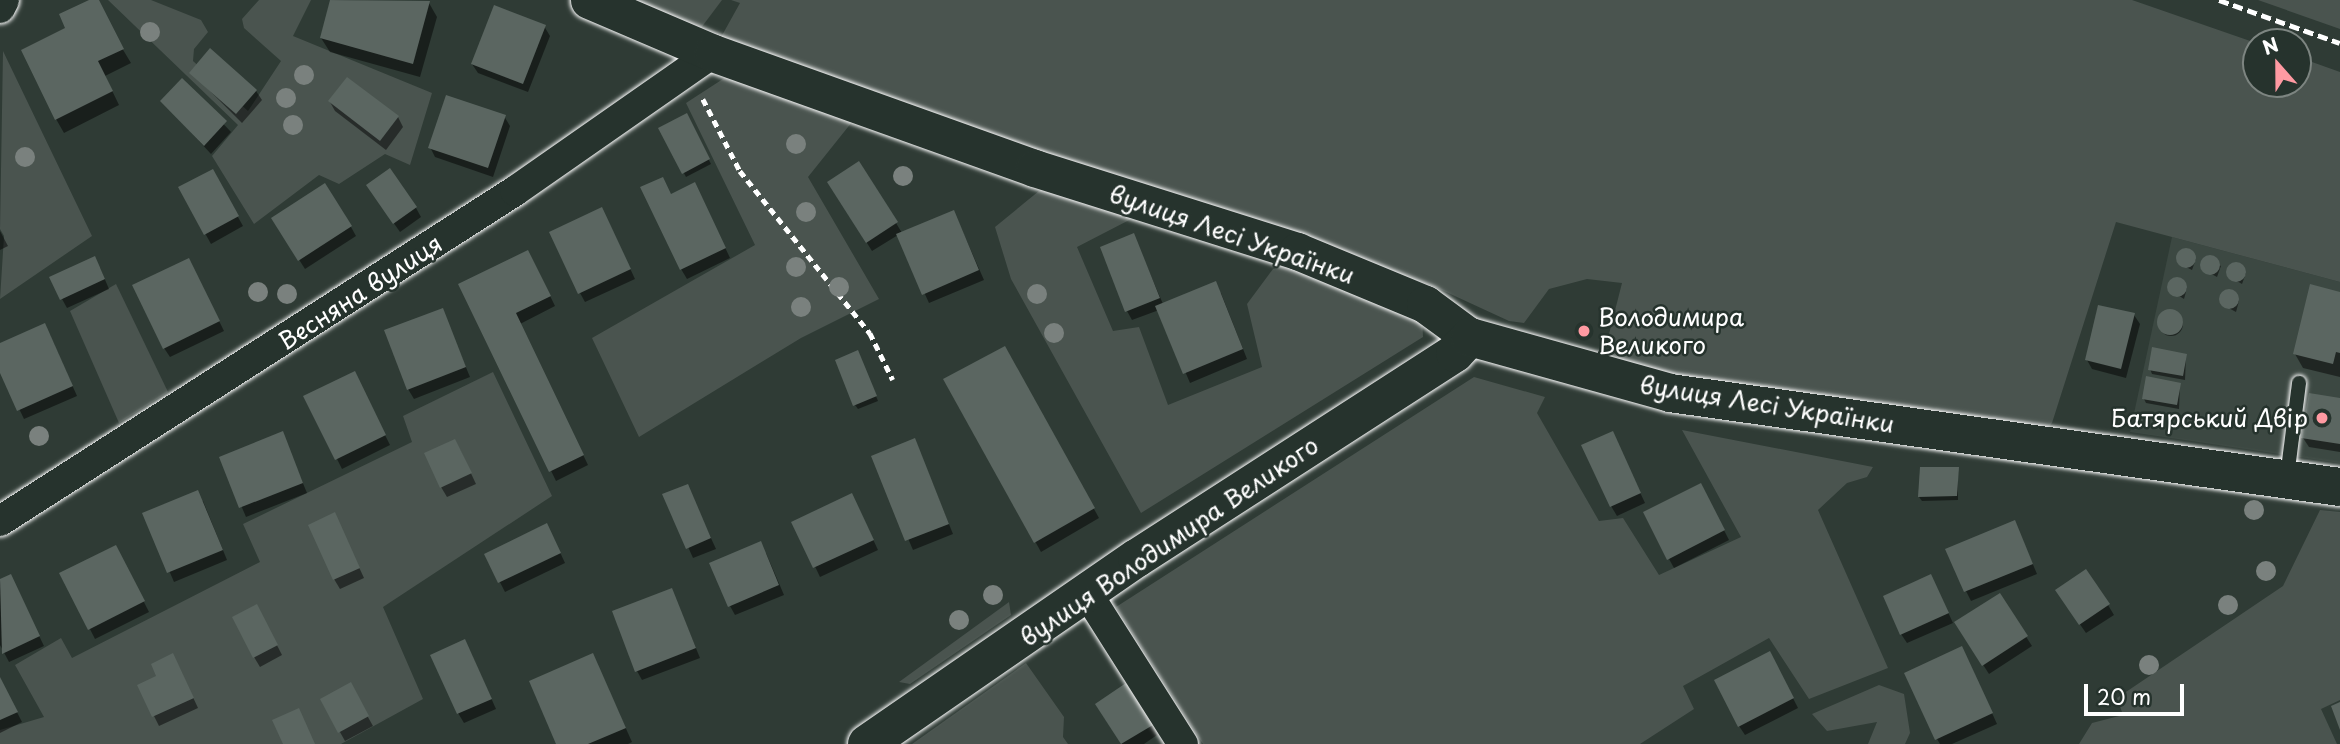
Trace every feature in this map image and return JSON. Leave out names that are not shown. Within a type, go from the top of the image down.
[{"type":"main road","name":"вулиця Лесі Українки","points":[[1470,337],[1670,393],[2340,487]]},
{"type":"main road","name":"вулиця Володимира Великого","points":[[867,744],[1087,593],[1455,353],[1470,337]]},
{"type":"street","points":[[0,8],[4,0]]},
{"type":"street","name":"вулиця Лесі Українки","points":[[589,0],[701,61],[1297,251],[1425,304],[1470,337]]},
{"type":"street","name":"Весняна вулиця","points":[[0,520],[515,191],[701,61]]},
{"type":"street","points":[[1087,593],[1183,744]]},
{"type":"lane","points":[[2287,479],[2299,383]]},
{"type":"path","points":[[701,61],[740,171],[870,333],[893,380]]},
{"type":"shaded area","points":[[108,0],[151,0],[201,20],[208,32],[194,49],[193,61],[248,111],[281,61],[244,28],[242,19],[259,0],[311,0],[293,36],[432,93],[410,165],[385,154],[339,184],[319,175],[254,224],[212,156],[238,125]]},
{"type":"shaded area","points":[[633,0],[722,0],[698,32]]},
{"type":"shaded area","points":[[731,0],[2132,0],[2242,38],[2242,98],[2312,98],[2312,62],[2340,72],[2340,282],[2116,222],[2052,423],[2043,433],[1797,399],[1624,364],[1610,349],[1608,338],[1622,283],[1587,279],[1549,289],[1524,323],[1509,321],[1431,285],[1026,149],[720,39],[740,3]]},
{"type":"shaded area","points":[[2258,0],[2340,0],[2340,29]]},
{"type":"shaded area","points":[[3,51],[92,236],[0,299],[4,236],[0,229]]},
{"type":"shaded area","points":[[726,77],[852,122],[808,177],[879,299],[801,338],[639,437],[592,338],[755,245],[686,103]]},
{"type":"shaded area","points":[[1045,186],[1137,216],[1077,247],[1113,331],[1139,327],[1168,405],[1262,367],[1247,304],[1273,269],[1289,262],[1422,318],[1423,337],[1141,513],[1011,279],[995,227]]},
{"type":"shaded area","points":[[2172,237],[2340,282],[2340,463],[2130,432]]},
{"type":"shaded area","points":[[116,284],[168,392],[119,423],[70,311]]},
{"type":"shaded area","points":[[493,372],[552,496],[383,607],[423,699],[341,744],[0,744],[0,730],[44,717],[15,665],[61,638],[72,658],[260,562],[243,524],[412,442],[403,416]]},
{"type":"shaded area","points":[[1474,377],[1545,397],[1537,413],[1599,521],[1623,518],[1659,575],[1741,537],[1682,430],[1873,467],[1867,477],[1847,483],[1818,510],[1888,668],[1809,699],[1769,638],[1683,686],[1694,709],[1640,744],[1203,744],[1116,607]]},
{"type":"shaded area","points":[[2320,510],[2340,512],[2340,700],[2321,709],[2337,744],[2079,744],[2092,723],[2123,715],[2117,698],[2283,586]]},
{"type":"shaded area","points":[[1009,602],[1011,615],[910,684],[899,682]]},
{"type":"shaded area","points":[[1026,663],[1064,717],[1063,737],[1068,744],[912,744]]},
{"type":"shaded area","points":[[1879,685],[1904,694],[1910,733],[1905,744],[1868,744],[1877,722],[1827,731],[1812,714]]},
{"type":"building","points":[[89,0],[99,0],[124,49],[98,61],[113,91],[55,120],[21,50],[65,28],[59,14]]},
{"type":"building","points":[[330,0],[430,1],[413,64],[320,38]]},
{"type":"building","points":[[494,5],[546,25],[523,84],[471,64]]},
{"type":"building","points":[[210,48],[257,90],[236,114],[189,73]]},
{"type":"building","points":[[347,77],[399,116],[380,141],[328,101]]},
{"type":"building","points":[[182,78],[227,121],[204,146],[160,101]]},
{"type":"building","points":[[446,95],[506,115],[488,168],[428,148]]},
{"type":"building","points":[[687,113],[710,159],[682,174],[658,128]]},
{"type":"building","points":[[859,161],[898,222],[866,243],[827,182]]},
{"type":"building","points":[[390,168],[417,207],[393,224],[366,185]]},
{"type":"building","points":[[213,169],[239,216],[204,235],[178,187]]},
{"type":"building","points":[[663,177],[671,194],[695,182],[726,248],[680,270],[640,187]]},
{"type":"building","points":[[325,183],[352,226],[298,261],[271,218]]},
{"type":"building","points":[[602,207],[631,269],[578,294],[549,232]]},
{"type":"building","points":[[954,210],[979,270],[922,295],[896,234]]},
{"type":"building","points":[[1134,233],[1160,298],[1125,312],[1100,247]]},
{"type":"building","points":[[2186,248],[2193,251],[2196,258],[2193,265],[2186,268],[2179,265],[2176,258],[2179,251]]},
{"type":"building","points":[[528,250],[551,296],[516,313],[584,455],[549,472],[458,284]]},
{"type":"building","points":[[2210,255],[2217,258],[2220,265],[2217,272],[2210,275],[2203,272],[2200,265],[2203,258]]},
{"type":"building","points":[[95,256],[105,279],[60,300],[49,277]]},
{"type":"building","points":[[189,258],[220,321],[163,349],[132,285]]},
{"type":"building","points":[[2236,262],[2243,265],[2246,272],[2243,279],[2236,282],[2229,279],[2226,272],[2229,265]]},
{"type":"building","points":[[2177,277],[2184,280],[2187,287],[2184,294],[2177,297],[2170,294],[2167,287],[2170,280]]},
{"type":"building","points":[[1216,281],[1243,349],[1183,374],[1155,306]]},
{"type":"building","points":[[2310,284],[2340,292],[2340,353],[2336,352],[2333,364],[2293,354]]},
{"type":"building","points":[[2229,289],[2236,292],[2239,299],[2236,306],[2229,309],[2222,306],[2219,299],[2222,292]]},
{"type":"building","points":[[2098,305],[2135,313],[2121,369],[2085,360]]},
{"type":"building","points":[[443,308],[466,367],[407,390],[384,330]]},
{"type":"building","points":[[2170,309],[2179,313],[2183,322],[2179,331],[2170,335],[2161,331],[2157,322],[2161,313]]},
{"type":"building","points":[[45,323],[73,386],[17,411],[0,373],[0,343]]},
{"type":"building","points":[[1005,346],[1095,508],[1034,543],[943,379]]},
{"type":"building","points":[[2152,347],[2187,354],[2183,376],[2148,370]]},
{"type":"building","points":[[858,350],[877,396],[853,406],[835,360]]},
{"type":"building","points":[[355,371],[386,435],[335,460],[303,396]]},
{"type":"building","points":[[2146,376],[2181,383],[2177,405],[2142,399]]},
{"type":"building","name":"Батярський Двір","points":[[2309,393],[2340,398],[2340,444],[2301,438]]},
{"type":"building","points":[[283,431],[303,483],[239,508],[219,457]]},
{"type":"building","points":[[1613,431],[1641,493],[1610,507],[1581,445]]},
{"type":"building","points":[[915,438],[949,524],[905,541],[871,456]]},
{"type":"building","points":[[455,439],[472,473],[440,488],[424,453]]},
{"type":"building","points":[[1920,467],[1959,467],[1957,496],[1918,497]]},
{"type":"building","points":[[1701,483],[1725,530],[1667,560],[1643,512]]},
{"type":"building","points":[[688,484],[711,538],[686,549],[662,494]]},
{"type":"building","points":[[198,490],[223,550],[167,573],[142,513]]},
{"type":"building","points":[[852,493],[874,540],[813,568],[791,522]]},
{"type":"building","points":[[335,512],[360,568],[333,580],[308,525]]},
{"type":"building","points":[[2015,520],[2033,564],[1964,592],[1945,549]]},
{"type":"building","points":[[547,523],[561,553],[498,583],[484,554]]},
{"type":"building","points":[[761,541],[779,585],[728,607],[709,563]]},
{"type":"building","points":[[116,545],[145,601],[88,630],[59,573]]},
{"type":"building","points":[[2086,569],[2110,604],[2079,625],[2055,590]]},
{"type":"building","points":[[11,574],[40,636],[2,654],[0,579]]},
{"type":"building","points":[[1931,574],[1949,613],[1900,635],[1883,596]]},
{"type":"building","points":[[672,588],[696,648],[635,672],[612,611]]},
{"type":"building","points":[[2000,593],[2028,636],[1982,666],[1954,622]]},
{"type":"building","points":[[257,604],[278,645],[253,658],[232,617]]},
{"type":"building","points":[[465,639],[492,699],[457,714],[430,655]]},
{"type":"building","points":[[1962,646],[1993,713],[1935,740],[1904,673]]},
{"type":"building","points":[[1770,651],[1794,698],[1738,727],[1714,680]]},
{"type":"building","points":[[173,653],[194,698],[152,717],[137,685],[156,676],[151,664]]},
{"type":"building","points":[[593,653],[626,728],[588,744],[556,744],[529,681]]},
{"type":"building","points":[[0,677],[18,712],[0,720]]},
{"type":"building","points":[[351,682],[369,716],[338,733],[320,699]]},
{"type":"building","points":[[1126,683],[1153,725],[1121,744],[1095,704]]},
{"type":"building","points":[[2340,702],[2340,730],[2331,706]]},
{"type":"building","points":[[299,708],[315,744],[283,744],[272,720]]},
{"type":"railway","points":[[2219,0],[2340,43]]},
{"type":"place","name":"Володимира Великого","points":[[1584,331]]},
{"type":"place","name":"Батярський Двір","points":[[2322,418]]}]
